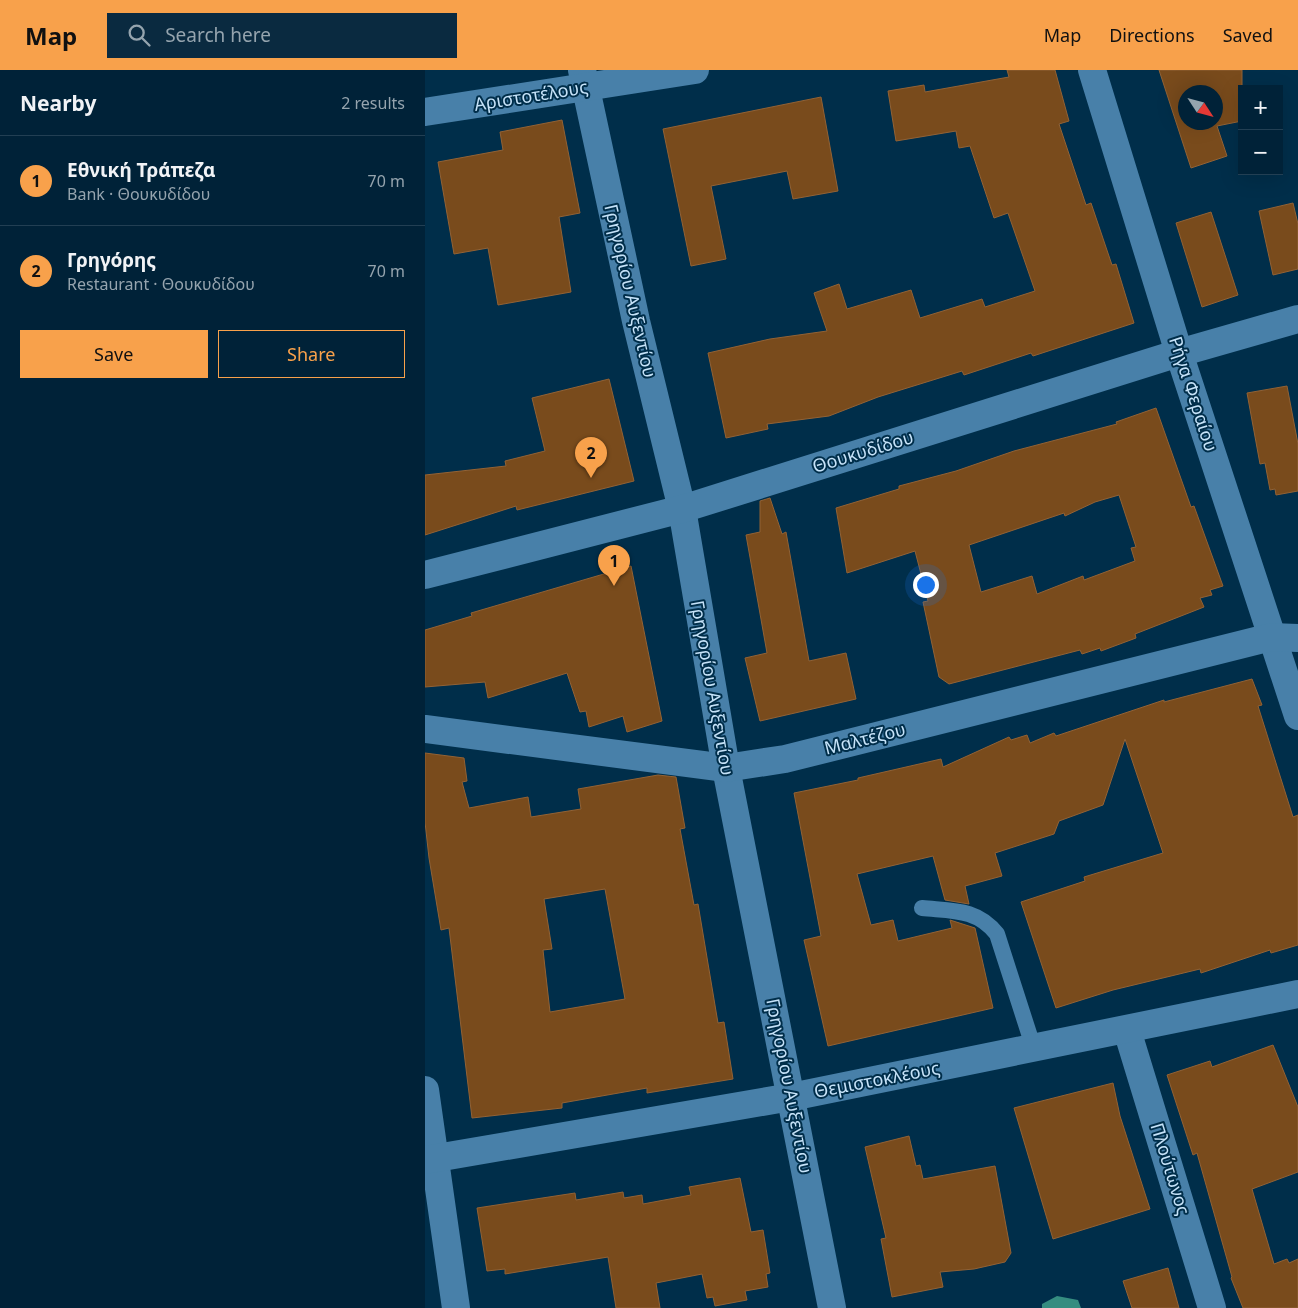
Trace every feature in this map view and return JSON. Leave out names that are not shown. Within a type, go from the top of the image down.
[{"type":"street","name":"Αριστοτέλους","points":[[425,112],[583,79],[695,70]]},
{"type":"street","name":"Ρήγα Φεραίου","points":[[1092,70],[1179,353],[1298,716]]},
{"type":"street","name":"Γρηγορίου Αυξεντίου","points":[[583,79],[636,321],[681,509],[726,768],[833,1308]]},
{"type":"street","name":"Θουκυδίδου","points":[[425,575],[681,509],[1179,353],[1298,319]]},
{"type":"street","name":"Μαλτέζου","points":[[425,729],[726,768],[785,759],[1271,636],[1298,638]]},
{"type":"street","name":"Θεμιστοκλέους","points":[[429,1160],[791,1097],[1298,994]]},
{"type":"street","name":"Πλούτωνος","points":[[1127,1030],[1212,1308]]},
{"type":"street","points":[[425,1090],[429,1160],[455,1308]]},
{"type":"lane","points":[[922,908],[968,913],[982,918],[989,924],[997,934],[1034,1048]]},
{"type":"shaded area","points":[[1057,1296],[1078,1300],[1081,1308],[1042,1308],[1042,1304]]},
{"type":"building","points":[[1007,70],[1055,70],[1069,121],[1059,124],[1086,205],[1091,203],[1112,265],[1116,264],[1134,323],[1033,356],[1031,353],[964,375],[962,371],[878,397],[829,416],[767,424],[768,429],[726,438],[708,353],[770,339],[827,331],[814,293],[839,284],[847,309],[911,290],[920,318],[982,299],[985,307],[1035,291],[1008,213],[994,218],[970,146],[959,148],[956,131],[896,141],[888,91],[924,85],[925,92],[1009,77]]},
{"type":"building","points":[[1159,70],[1242,70],[1242,85],[1238,85],[1238,122],[1223,125],[1223,85],[1178,85],[1178,128]]},
{"type":"building","points":[[821,97],[838,191],[793,199],[787,171],[711,186],[726,259],[691,266],[663,129]]},
{"type":"building","points":[[562,120],[580,213],[559,217],[571,292],[498,305],[488,248],[454,254],[438,162],[503,150],[500,132]]},
{"type":"building","points":[[1179,130],[1218,130],[1227,156],[1191,168]]},
{"type":"building","points":[[1293,203],[1298,224],[1298,269],[1273,275],[1259,211]]},
{"type":"building","points":[[1211,212],[1238,295],[1202,307],[1176,223]]},
{"type":"building","points":[[609,379],[634,481],[517,510],[516,506],[425,535],[425,475],[506,466],[505,461],[545,451],[532,398]]},
{"type":"building","points":[[1287,386],[1298,444],[1298,491],[1276,495],[1275,489],[1270,490],[1265,463],[1260,464],[1247,393]]},
{"type":"building","points":[[1156,408],[1191,507],[1194,506],[1223,586],[1210,590],[1212,595],[1200,598],[1204,607],[1135,634],[1136,638],[1101,651],[1100,648],[1082,654],[1080,650],[949,684],[939,677],[923,602],[928,601],[915,551],[847,573],[836,508],[899,489],[899,486],[956,471],[1014,451],[1117,424],[1116,422]],"holes":[[[1119,495],[1136,547],[1131,548],[1135,561],[1084,580],[1083,576],[1037,594],[1032,576],[981,592],[969,545],[1064,513],[1065,516],[1095,502]]]},
{"type":"building","points":[[770,498],[782,534],[786,532],[809,661],[846,653],[856,699],[760,721],[745,658],[767,653],[746,535],[760,532],[760,501]]},
{"type":"building","points":[[631,566],[662,721],[627,732],[623,716],[589,727],[586,711],[580,712],[567,673],[488,698],[485,682],[425,687],[425,630],[472,616],[471,613]]},
{"type":"building","points":[[1252,679],[1262,705],[1258,706],[1293,817],[1298,815],[1298,945],[1271,953],[1270,950],[1201,973],[1200,969],[1113,990],[1056,1008],[1021,902],[1085,881],[1084,877],[1163,853],[1125,739],[1103,805],[1059,821],[1054,834],[995,853],[1002,876],[965,886],[969,904],[945,900],[933,856],[857,874],[871,925],[893,920],[898,941],[952,928],[950,920],[975,928],[993,1008],[828,1046],[804,940],[821,936],[794,793],[858,780],[858,778],[941,759],[943,767],[1009,737],[1011,740],[1027,735],[1030,743],[1054,733],[1056,736],[1164,700],[1164,702]]},
{"type":"building","points":[[425,753],[464,758],[467,781],[462,782],[469,808],[528,797],[531,817],[581,809],[578,789],[658,775],[676,777],[685,828],[680,829],[694,905],[698,904],[718,1023],[724,1022],[733,1079],[647,1093],[647,1088],[562,1103],[562,1108],[472,1118],[449,928],[441,930],[425,822]],"holes":[[[605,889],[625,999],[550,1012],[543,950],[552,949],[544,899]]]},
{"type":"building","points":[[1273,1045],[1298,1107],[1298,1172],[1252,1189],[1274,1264],[1287,1259],[1289,1263],[1298,1259],[1298,1308],[1243,1308],[1231,1278],[1197,1153],[1193,1155],[1167,1075],[1210,1061],[1212,1067]]},
{"type":"building","points":[[1113,1083],[1120,1116],[1150,1209],[1053,1239],[1014,1108]]},
{"type":"building","points":[[909,1136],[916,1166],[920,1165],[923,1179],[995,1166],[1011,1253],[1005,1262],[974,1269],[940,1272],[943,1287],[892,1297],[881,1239],[886,1238],[865,1147]]},
{"type":"building","points":[[740,1178],[751,1232],[763,1230],[770,1273],[766,1274],[768,1287],[745,1291],[747,1300],[715,1306],[713,1297],[707,1298],[702,1274],[656,1283],[660,1308],[616,1308],[608,1257],[505,1274],[505,1269],[487,1271],[477,1208],[575,1193],[576,1200],[623,1192],[624,1198],[642,1195],[643,1204],[691,1195],[689,1187]]},
{"type":"building","points":[[1168,1268],[1179,1308],[1132,1308],[1123,1281]]},
{"type":"place","name":"Γρηγόρης","points":[[591,478]]},
{"type":"place","name":"Εθνική Τράπεζα","points":[[614,586]]}]
